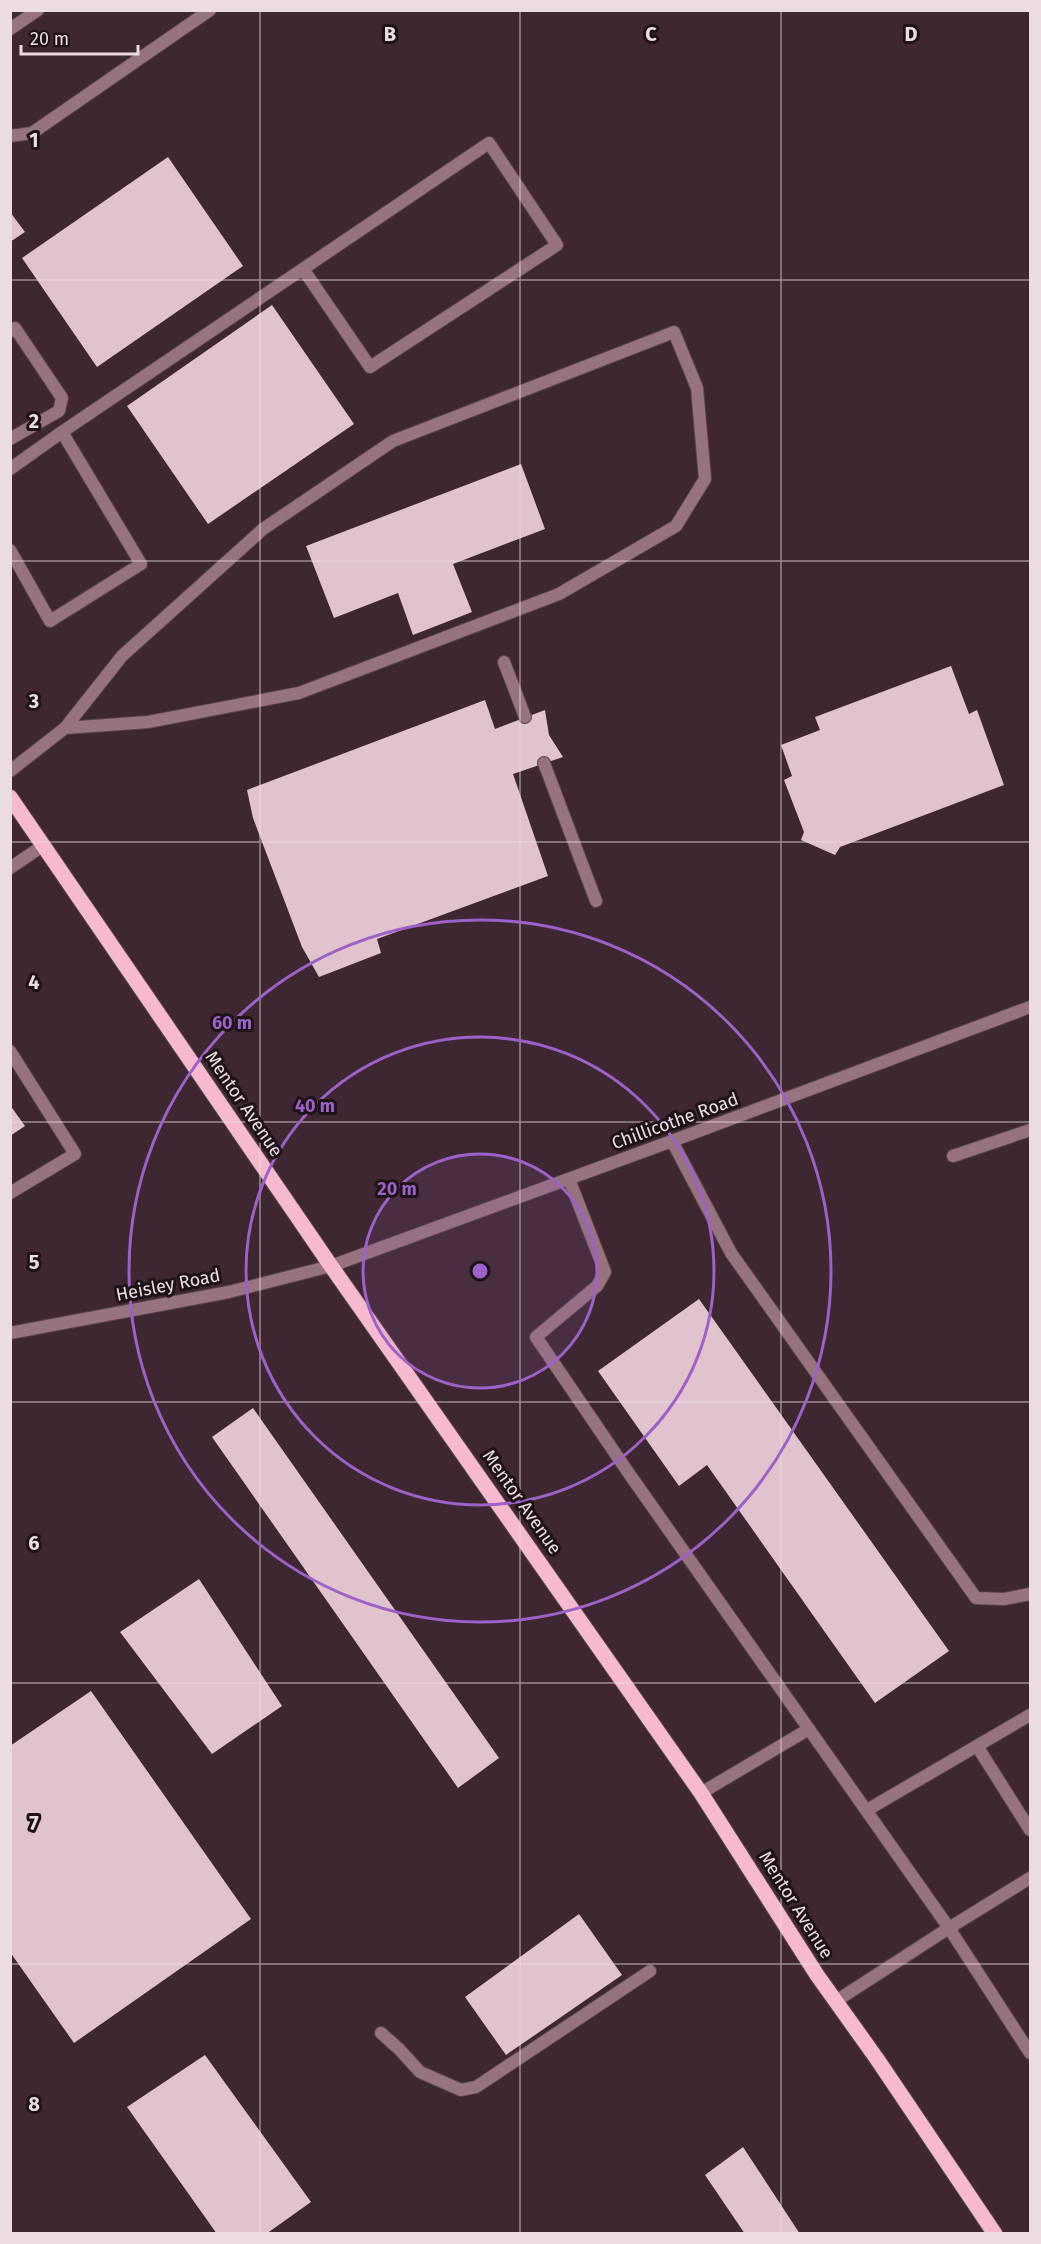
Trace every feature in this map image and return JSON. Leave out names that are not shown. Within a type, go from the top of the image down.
[{"type":"main road","name":"Mentor Avenue","points":[[10,797],[331,1266],[702,1793],[836,2001],[996,2234]]},
{"type":"street","points":[[10,29],[38,10]]},
{"type":"street","points":[[10,136],[32,133],[210,10]]},
{"type":"street","points":[[10,468],[62,432],[489,143],[557,245],[370,367],[303,269]]},
{"type":"street","points":[[10,331],[15,328],[62,398],[59,411],[10,439]]},
{"type":"street","points":[[10,771],[65,728],[122,656],[263,529],[393,441],[674,332],[697,388],[705,479],[676,526],[559,594],[299,693],[148,722],[65,728]]},
{"type":"street","points":[[10,550],[50,621],[141,564],[62,432]]},
{"type":"street","points":[[504,662],[525,717]]},
{"type":"street","points":[[544,763],[597,901]]},
{"type":"street","points":[[10,868],[44,846]]},
{"type":"street","name":"Chillicothe Road","points":[[331,1266],[1030,1007]]},
{"type":"street","points":[[10,1052],[75,1154],[10,1193]]},
{"type":"street","points":[[953,1156],[1030,1130]]},
{"type":"street","points":[[672,1141],[731,1253],[976,1598],[1004,1599],[1030,1594]]},
{"type":"street","points":[[569,1179],[605,1272],[597,1286],[536,1337],[949,1928],[1030,2053]]},
{"type":"street","name":"Heisley Road","points":[[10,1333],[229,1292],[331,1266]]},
{"type":"street","points":[[867,1810],[1030,1715]]},
{"type":"street","points":[[702,1793],[809,1729]]},
{"type":"street","points":[[977,1746],[1030,1830]]},
{"type":"street","points":[[836,2001],[1030,1878]]},
{"type":"street","points":[[381,2034],[399,2049],[420,2072],[461,2090],[476,2088],[650,1971]]},
{"type":"building","points":[[168,157],[243,266],[97,367],[22,258]]},
{"type":"building","points":[[10,212],[25,232],[10,242]]},
{"type":"building","points":[[272,305],[354,424],[208,524],[127,406]]},
{"type":"building","points":[[521,464],[545,529],[453,564],[472,612],[413,635],[398,593],[334,618],[306,546]]},
{"type":"building","points":[[951,666],[969,714],[977,710],[1004,785],[840,847],[835,855],[801,840],[804,832],[784,780],[792,776],[781,745],[820,730],[815,717]]},
{"type":"building","points":[[485,700],[495,729],[545,710],[549,735],[563,757],[513,774],[548,876],[377,939],[381,953],[319,977],[302,947],[253,818],[247,790]]},
{"type":"building","points":[[10,1105],[25,1126],[10,1136]]},
{"type":"building","points":[[699,1299],[949,1651],[875,1703],[707,1465],[679,1486],[598,1371]]},
{"type":"building","points":[[253,1408],[499,1758],[458,1788],[212,1437]]},
{"type":"building","points":[[199,1579],[282,1706],[212,1754],[120,1632]]},
{"type":"building","points":[[91,1691],[251,1919],[74,2043],[10,1952],[10,1746]]},
{"type":"building","points":[[579,1914],[622,1975],[506,2055],[465,1997]]},
{"type":"building","points":[[205,2055],[311,2202],[266,2234],[217,2234],[127,2107]]},
{"type":"building","points":[[743,2147],[800,2234],[745,2234],[705,2175]]}]
